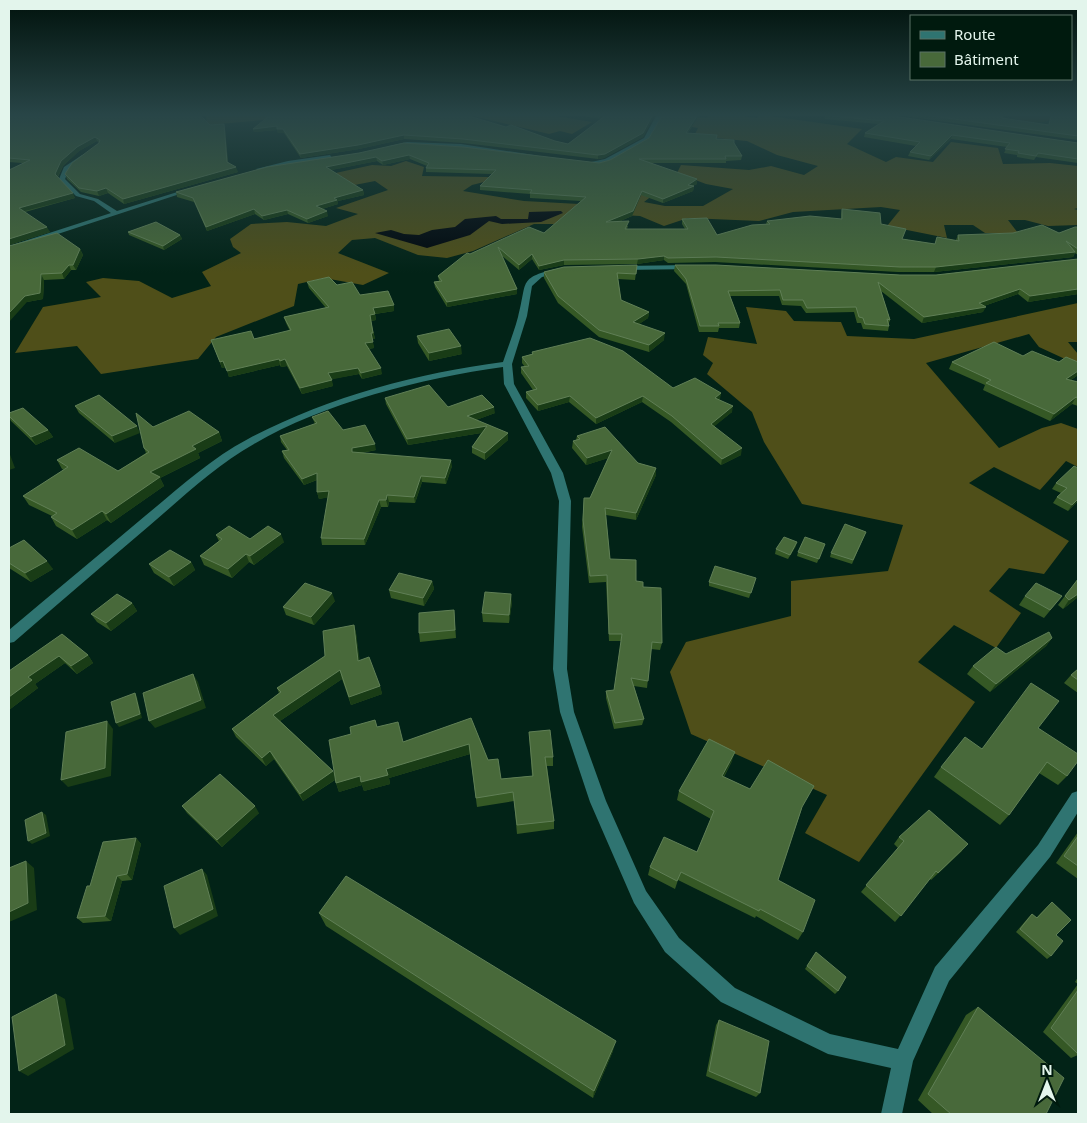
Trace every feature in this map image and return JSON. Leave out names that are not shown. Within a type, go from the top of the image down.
[{"type":"street","points":[[67,168],[62,174],[62,179],[78,195],[96,200],[116,213]]},
{"type":"street","points":[[250,172],[265,168]]},
{"type":"street","points":[[9,248],[65,232],[116,213],[198,187]]},
{"type":"street","points":[[610,268],[705,266]]},
{"type":"street","points":[[573,269],[539,274],[528,285],[523,316],[507,364],[508,384],[557,473],[565,501],[560,668],[567,712],[598,802],[640,897],[672,945],[728,994],[828,1044],[903,1060]]},
{"type":"street","points":[[9,638],[205,472],[250,442],[302,416],[342,402],[433,376],[507,364]]},
{"type":"street","points":[[892,1114],[903,1060],[942,974],[1044,851],[1078,798]]},
{"type":"shaded area","points":[[356,168],[424,168],[422,176],[489,177],[488,181],[472,185],[463,191],[524,201],[579,204],[556,224],[534,224],[473,251],[447,258],[418,255],[375,238],[352,240],[338,253],[389,273],[363,285],[324,278],[298,284],[294,306],[216,337],[198,359],[101,374],[77,346],[15,353],[43,307],[101,297],[86,282],[103,278],[139,281],[172,298],[211,286],[202,272],[241,253],[233,247],[230,239],[251,224],[287,222],[326,226],[358,214],[336,208],[388,190],[375,181],[324,191],[331,174]]},
{"type":"shaded area","points":[[679,168],[749,170],[780,168],[804,175],[814,168],[1078,168],[1078,208],[1074,209],[1078,210],[1078,225],[1048,226],[1025,220],[1008,220],[1018,233],[985,233],[973,225],[944,225],[947,238],[887,226],[900,210],[881,207],[793,212],[759,221],[688,218],[664,226],[640,216],[605,214],[642,191],[653,195],[644,202],[665,206],[703,206],[733,189],[706,184],[677,173]]},
{"type":"shaded area","points":[[561,211],[563,213],[541,222],[502,224],[489,221],[470,235],[427,248],[375,233],[391,230],[404,234],[419,235],[432,230],[455,227],[465,219],[496,216],[501,219],[528,219],[529,212]]},
{"type":"shaded area","points":[[1078,303],[1078,342],[1068,342],[1078,354],[1078,365],[1039,347],[1029,334],[926,363],[999,448],[1042,428],[1061,423],[1078,429],[1078,467],[1066,461],[1040,490],[994,467],[969,483],[1069,541],[1044,574],[1009,568],[989,591],[1021,613],[996,648],[954,625],[918,662],[975,702],[859,862],[805,833],[827,795],[691,734],[670,672],[686,642],[791,616],[791,581],[888,571],[903,525],[802,504],[764,442],[752,412],[707,374],[713,363],[703,355],[708,337],[757,344],[746,307],[786,311],[794,321],[841,322],[847,336],[914,339]]},
{"type":"building","points":[[58,168],[55,174],[73,193],[19,208],[47,227],[9,239],[9,170]]},
{"type":"building","points":[[69,168],[231,168],[123,199],[106,188],[97,191],[79,188],[65,174]]},
{"type":"building","points":[[262,168],[328,168],[363,190],[334,198],[337,200],[316,206],[327,211],[307,219],[287,210],[262,216],[254,209],[206,227],[193,198],[176,192]]},
{"type":"building","points":[[440,168],[666,168],[697,179],[688,185],[694,186],[663,199],[642,191],[633,211],[606,222],[629,221],[625,229],[688,229],[682,219],[707,218],[717,235],[752,225],[770,224],[767,221],[810,216],[842,219],[842,209],[880,213],[881,224],[906,229],[902,239],[935,244],[937,237],[959,241],[958,235],[1013,233],[1042,225],[1059,233],[1078,227],[1078,249],[1066,241],[1075,252],[936,267],[900,267],[716,257],[668,258],[664,256],[638,259],[564,260],[539,266],[532,254],[519,265],[498,247],[517,289],[447,302],[434,282],[442,281],[438,276],[467,253],[470,254],[529,227],[544,233],[586,197],[530,193],[532,190],[480,186],[496,170]]},
{"type":"building","points":[[156,222],[180,235],[163,246],[128,232]]},
{"type":"building","points":[[57,233],[80,249],[73,265],[69,265],[62,273],[41,274],[40,293],[25,296],[9,313],[9,246]]},
{"type":"building","points":[[1078,259],[1078,289],[1030,296],[1020,289],[979,303],[986,307],[924,317],[878,282],[890,320],[887,319],[889,326],[865,324],[863,318],[859,317],[856,307],[807,308],[803,300],[783,300],[780,290],[728,291],[740,323],[718,323],[719,326],[700,326],[686,279],[675,265],[716,265],[900,275],[936,275]]},
{"type":"building","points":[[637,265],[636,274],[617,273],[621,300],[649,312],[633,322],[665,333],[649,345],[599,330],[558,296],[544,272],[564,267]]},
{"type":"building","points":[[329,277],[337,285],[352,282],[360,295],[388,291],[394,305],[373,308],[375,314],[370,315],[373,342],[365,343],[381,368],[361,373],[358,368],[328,373],[332,380],[300,388],[285,359],[227,371],[223,361],[220,362],[211,340],[251,331],[254,339],[291,330],[284,317],[329,307],[307,282]]},
{"type":"building","points":[[449,329],[461,346],[429,353],[417,336]]},
{"type":"building","points":[[590,338],[623,351],[673,388],[695,378],[721,393],[715,398],[733,406],[711,424],[742,448],[722,459],[672,416],[643,396],[596,418],[570,396],[538,405],[526,392],[537,389],[521,367],[529,366],[522,357],[533,354],[532,352]]},
{"type":"building","points":[[994,342],[1023,356],[1032,351],[1059,362],[1066,357],[1078,362],[1078,371],[1066,379],[1078,382],[1078,398],[1076,397],[1054,414],[986,383],[991,380],[952,362]]},
{"type":"building","points":[[429,385],[448,407],[482,395],[494,407],[467,416],[508,433],[485,453],[472,447],[487,426],[407,439],[385,398]]},
{"type":"building","points":[[99,395],[137,426],[112,436],[75,406]]},
{"type":"building","points":[[23,408],[48,430],[31,437],[9,416],[9,413]]},
{"type":"building","points":[[189,411],[219,432],[192,446],[196,449],[150,472],[160,477],[106,514],[102,511],[72,530],[51,517],[57,513],[23,496],[68,467],[57,460],[79,448],[118,471],[149,452],[144,448],[136,413],[153,427]]},
{"type":"building","points":[[328,411],[343,430],[365,425],[375,444],[352,448],[352,452],[451,460],[445,478],[421,476],[414,497],[387,495],[386,500],[379,500],[364,539],[321,538],[329,491],[317,492],[317,473],[302,479],[282,451],[289,450],[280,436],[317,423],[312,417]]},
{"type":"building","points":[[605,427],[638,463],[656,468],[636,513],[605,508],[610,559],[636,560],[636,581],[643,582],[643,587],[661,588],[662,643],[652,642],[648,681],[631,678],[644,719],[615,723],[606,691],[614,690],[622,634],[609,634],[607,575],[590,576],[583,520],[584,498],[590,498],[612,450],[587,458],[573,441],[580,439],[577,436]]},
{"type":"building","points":[[1074,466],[1078,468],[1078,499],[1072,505],[1057,497],[1067,488],[1056,483]]},
{"type":"building","points":[[845,524],[866,532],[853,560],[831,553]]},
{"type":"building","points":[[229,526],[250,539],[268,526],[281,534],[250,556],[246,554],[228,569],[200,556],[222,539],[216,535]]},
{"type":"building","points":[[784,537],[797,542],[790,555],[776,549]]},
{"type":"building","points":[[805,537],[825,544],[819,559],[798,552]]},
{"type":"building","points":[[24,540],[47,561],[25,573],[9,563],[9,548]]},
{"type":"building","points":[[170,550],[191,562],[169,577],[149,564]]},
{"type":"building","points":[[715,566],[756,578],[751,593],[709,582]]},
{"type":"building","points":[[399,573],[432,581],[423,598],[389,590]]},
{"type":"building","points":[[1078,579],[1078,594],[1069,600],[1065,596]]},
{"type":"building","points":[[305,583],[332,593],[311,617],[283,607]]},
{"type":"building","points":[[1036,583],[1062,596],[1050,610],[1025,596]]},
{"type":"building","points":[[485,592],[511,594],[509,615],[482,613]]},
{"type":"building","points":[[117,594],[132,603],[106,623],[91,614]]},
{"type":"building","points":[[454,610],[455,630],[419,633],[419,613]]},
{"type":"building","points":[[354,625],[358,661],[369,657],[380,686],[349,697],[340,670],[273,715],[333,771],[300,794],[270,751],[262,758],[232,729],[281,692],[277,688],[325,656],[323,631]]},
{"type":"building","points":[[1049,632],[1052,638],[996,684],[973,666],[996,647],[1006,654]]},
{"type":"building","points":[[62,634],[88,655],[71,666],[59,656],[28,677],[32,680],[9,697],[9,671]]},
{"type":"building","points":[[1078,669],[1078,680],[1071,675]]},
{"type":"building","points":[[193,674],[201,700],[149,721],[143,693]]},
{"type":"building","points":[[1031,683],[1059,701],[1038,728],[1078,754],[1078,761],[1067,776],[1047,762],[1009,815],[941,767],[965,737],[982,749]]},
{"type":"building","points":[[135,693],[140,714],[116,723],[111,702]]},
{"type":"building","points":[[471,718],[488,760],[498,759],[501,779],[533,776],[529,732],[550,730],[553,757],[545,757],[554,821],[517,825],[513,792],[476,798],[469,744],[386,769],[388,775],[361,782],[360,776],[336,783],[329,740],[351,734],[350,727],[375,720],[377,727],[398,722],[403,742]]},
{"type":"building","points":[[107,721],[105,768],[61,780],[66,732]]},
{"type":"building","points":[[709,739],[735,752],[722,776],[750,789],[768,760],[814,786],[802,807],[778,880],[815,900],[803,932],[760,909],[759,911],[681,872],[677,881],[650,867],[664,837],[697,852],[714,811],[679,791]]},
{"type":"building","points":[[220,774],[255,806],[217,840],[182,806]]},
{"type":"building","points":[[929,810],[968,844],[938,873],[936,871],[901,916],[866,885],[904,841],[899,837]]},
{"type":"building","points":[[42,812],[46,833],[28,841],[25,820]]},
{"type":"building","points":[[1078,836],[1078,866],[1064,856]]},
{"type":"building","points":[[136,838],[127,874],[117,876],[105,916],[77,918],[87,886],[90,886],[103,842]]},
{"type":"building","points":[[26,861],[28,903],[9,912],[9,868]]},
{"type":"building","points":[[202,869],[213,909],[174,928],[164,886]]},
{"type":"building","points":[[346,876],[616,1041],[594,1091],[319,913]]},
{"type":"building","points":[[1052,902],[1071,920],[1056,935],[1063,941],[1051,956],[1020,929],[1032,914],[1037,918]]},
{"type":"building","points":[[816,952],[846,977],[838,991],[807,966]]},
{"type":"building","points":[[1078,990],[1078,1054],[1051,1028]]},
{"type":"building","points":[[56,994],[65,1045],[19,1071],[12,1017]]},
{"type":"building","points":[[978,1007],[1064,1078],[1046,1114],[951,1114],[928,1094]]},
{"type":"building","points":[[719,1020],[769,1041],[760,1093],[709,1071]]}]
